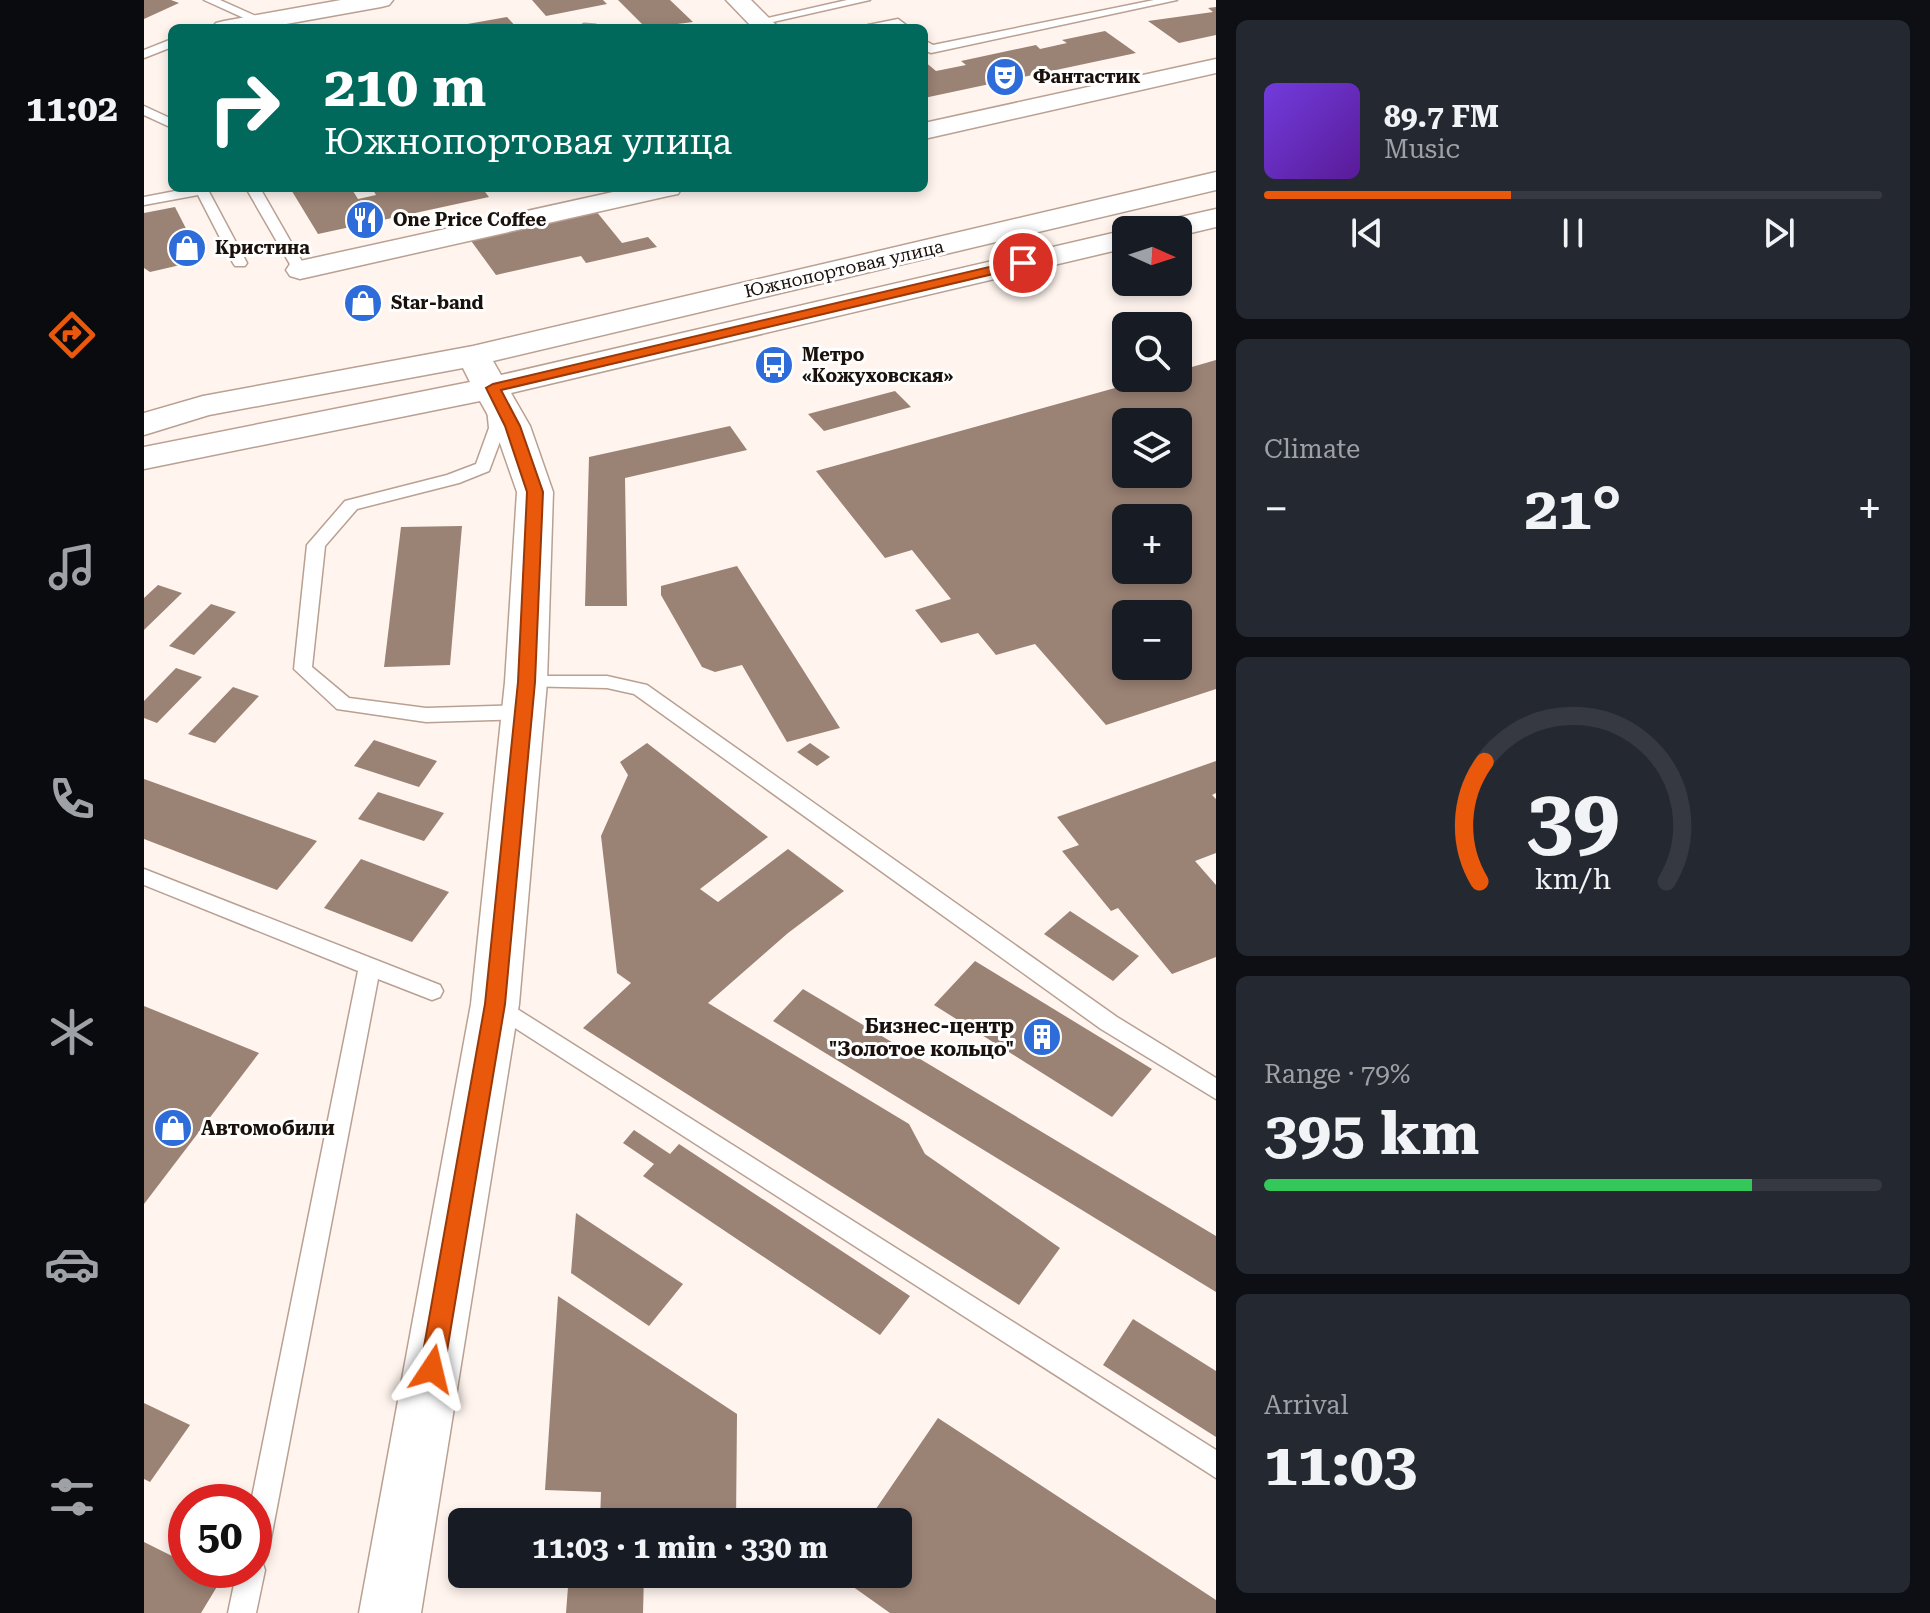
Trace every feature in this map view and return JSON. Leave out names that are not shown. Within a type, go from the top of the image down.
[{"type":"main road","name":"Южнопортовая улица","points":[[144,424],[203,406],[473,356],[1216,181]]},
{"type":"main road","points":[[1192,224],[1216,218]]},
{"type":"main road","name":"Южнопортовая улица","points":[[144,458],[493,388],[1112,242]]},
{"type":"main road","points":[[390,1613],[495,1004],[525,697],[535,492],[512,426],[473,356]]},
{"type":"main road","points":[[144,410],[203,406]]},
{"type":"street","points":[[245,24],[381,0]]},
{"type":"street","points":[[738,0],[764,24]]},
{"type":"street","points":[[928,130],[1216,66]]},
{"type":"street","points":[[300,270],[650,192]]},
{"type":"lane","points":[[210,0],[261,21]]},
{"type":"lane","points":[[764,24],[864,0]]},
{"type":"lane","points":[[928,47],[931,49],[1171,0]]},
{"type":"lane","points":[[144,54],[168,45]]},
{"type":"lane","points":[[144,110],[168,122]]},
{"type":"lane","points":[[144,201],[191,192]]},
{"type":"lane","points":[[203,192],[240,263]]},
{"type":"lane","points":[[255,192],[300,270]]},
{"type":"lane","points":[[493,388],[497,428],[483,467],[453,479],[351,505],[316,545],[303,669],[344,704],[426,715],[607,682],[640,689],[1109,1023],[1216,1090]]},
{"type":"lane","points":[[144,877],[432,991]]},
{"type":"lane","points":[[268,1484],[370,966]]},
{"type":"lane","points":[[495,1004],[1216,1465]]},
{"type":"lane","points":[[242,1613],[247,1588]]},
{"type":"building","points":[[144,0],[171,0],[179,3],[144,19]]},
{"type":"building","points":[[532,0],[603,0],[607,4],[546,16]]},
{"type":"building","points":[[618,0],[670,0],[693,22],[677,24],[642,24]]},
{"type":"building","points":[[1216,7],[1216,35],[1179,43],[1148,21],[1213,12],[1208,8]]},
{"type":"building","points":[[507,17],[513,24],[467,24]]},
{"type":"building","points":[[1105,31],[1136,53],[928,97],[928,64],[936,71],[966,65],[961,61],[1036,45],[1040,49],[1067,43],[1062,40]]},
{"type":"building","points":[[292,192],[354,192],[358,199],[376,195],[374,192],[485,192],[489,197],[318,234]]},
{"type":"building","points":[[175,207],[202,260],[150,272],[144,268],[144,213]]},
{"type":"building","points":[[596,211],[622,243],[648,237],[657,247],[586,263],[581,256],[496,275],[469,238]]},
{"type":"building","points":[[1216,360],[1216,689],[1106,725],[1035,644],[996,655],[978,633],[941,643],[915,610],[951,599],[912,550],[885,558],[816,471],[1112,389],[1112,392],[1192,392],[1192,367]]},
{"type":"building","points":[[895,391],[911,407],[824,431],[808,414]]},
{"type":"building","points":[[730,426],[747,450],[625,478],[627,606],[585,606],[589,457]]},
{"type":"building","points":[[462,526],[450,665],[384,667],[401,527]]},
{"type":"building","points":[[737,566],[840,728],[787,742],[742,665],[715,672],[702,667],[661,595],[661,586]]},
{"type":"building","points":[[158,585],[182,593],[144,630],[144,598]]},
{"type":"building","points":[[211,604],[236,612],[194,655],[169,646]]},
{"type":"building","points":[[176,668],[202,677],[157,723],[144,718],[144,701]]},
{"type":"building","points":[[233,687],[259,696],[215,743],[188,734]]},
{"type":"building","points":[[374,740],[437,761],[419,787],[354,766]]},
{"type":"building","points":[[647,743],[768,837],[700,889],[718,902],[788,849],[844,891],[788,933],[708,1003],[909,1124],[925,1154],[1060,1248],[1019,1305],[583,1028],[631,983],[617,973],[601,836],[628,775],[620,762]]},
{"type":"building","points":[[810,743],[830,757],[817,766],[797,752]]},
{"type":"building","points":[[1216,761],[1216,793],[1212,795],[1216,799],[1216,853],[1195,861],[1216,885],[1216,957],[1172,974],[1118,908],[1111,911],[1062,851],[1079,845],[1057,817]]},
{"type":"building","points":[[144,779],[317,841],[277,890],[144,839]]},
{"type":"building","points":[[378,792],[444,813],[424,841],[358,819]]},
{"type":"building","points":[[361,859],[449,892],[412,942],[324,908]]},
{"type":"building","points":[[1070,911],[1139,956],[1113,981],[1044,934]]},
{"type":"building","name":"Бизнес-центр \"Золотое кольцо\"","points":[[975,961],[1152,1069],[1112,1117],[934,1005]]},
{"type":"building","points":[[803,989],[1216,1236],[1216,1292],[773,1021]]},
{"type":"building","name":"Автомобили","points":[[144,1006],[259,1053],[144,1204]]},
{"type":"building","points":[[634,1130],[670,1154],[679,1144],[910,1296],[880,1335],[643,1176],[654,1164],[623,1143]]},
{"type":"building","points":[[576,1213],[683,1284],[649,1326],[571,1273]]},
{"type":"building","points":[[558,1296],[737,1414],[736,1508],[600,1508],[601,1492],[545,1490]]},
{"type":"building","points":[[1133,1319],[1216,1371],[1216,1437],[1103,1365]]},
{"type":"building","points":[[144,1403],[190,1425],[150,1482],[144,1479]]},
{"type":"building","points":[[938,1418],[1216,1600],[1216,1613],[890,1613],[855,1588],[912,1588],[912,1508],[877,1508]]},
{"type":"building","points":[[144,1542],[168,1554],[168,1588],[216,1588],[201,1613],[144,1613]]},
{"type":"building","points":[[568,1588],[644,1588],[643,1613],[566,1613]]},
{"type":"place","name":"Фантастик","points":[[1005,77]]},
{"type":"place","name":"One Price Coffee","points":[[365,220]]},
{"type":"place","name":"Кристина","points":[[187,248]]},
{"type":"place","name":"Star-band","points":[[363,303]]},
{"type":"place","name":"Метро «Кожуховская»","points":[[774,365]]},
{"type":"place","name":"Бизнес-центр \"Золотое кольцо\"","points":[[1042,1037]]},
{"type":"place","name":"Автомобили","points":[[173,1128]]},
{"type":"route","points":[[432,1369],[495,1004],[526,682],[535,492],[512,426],[493,388],[1023,263]]}]
